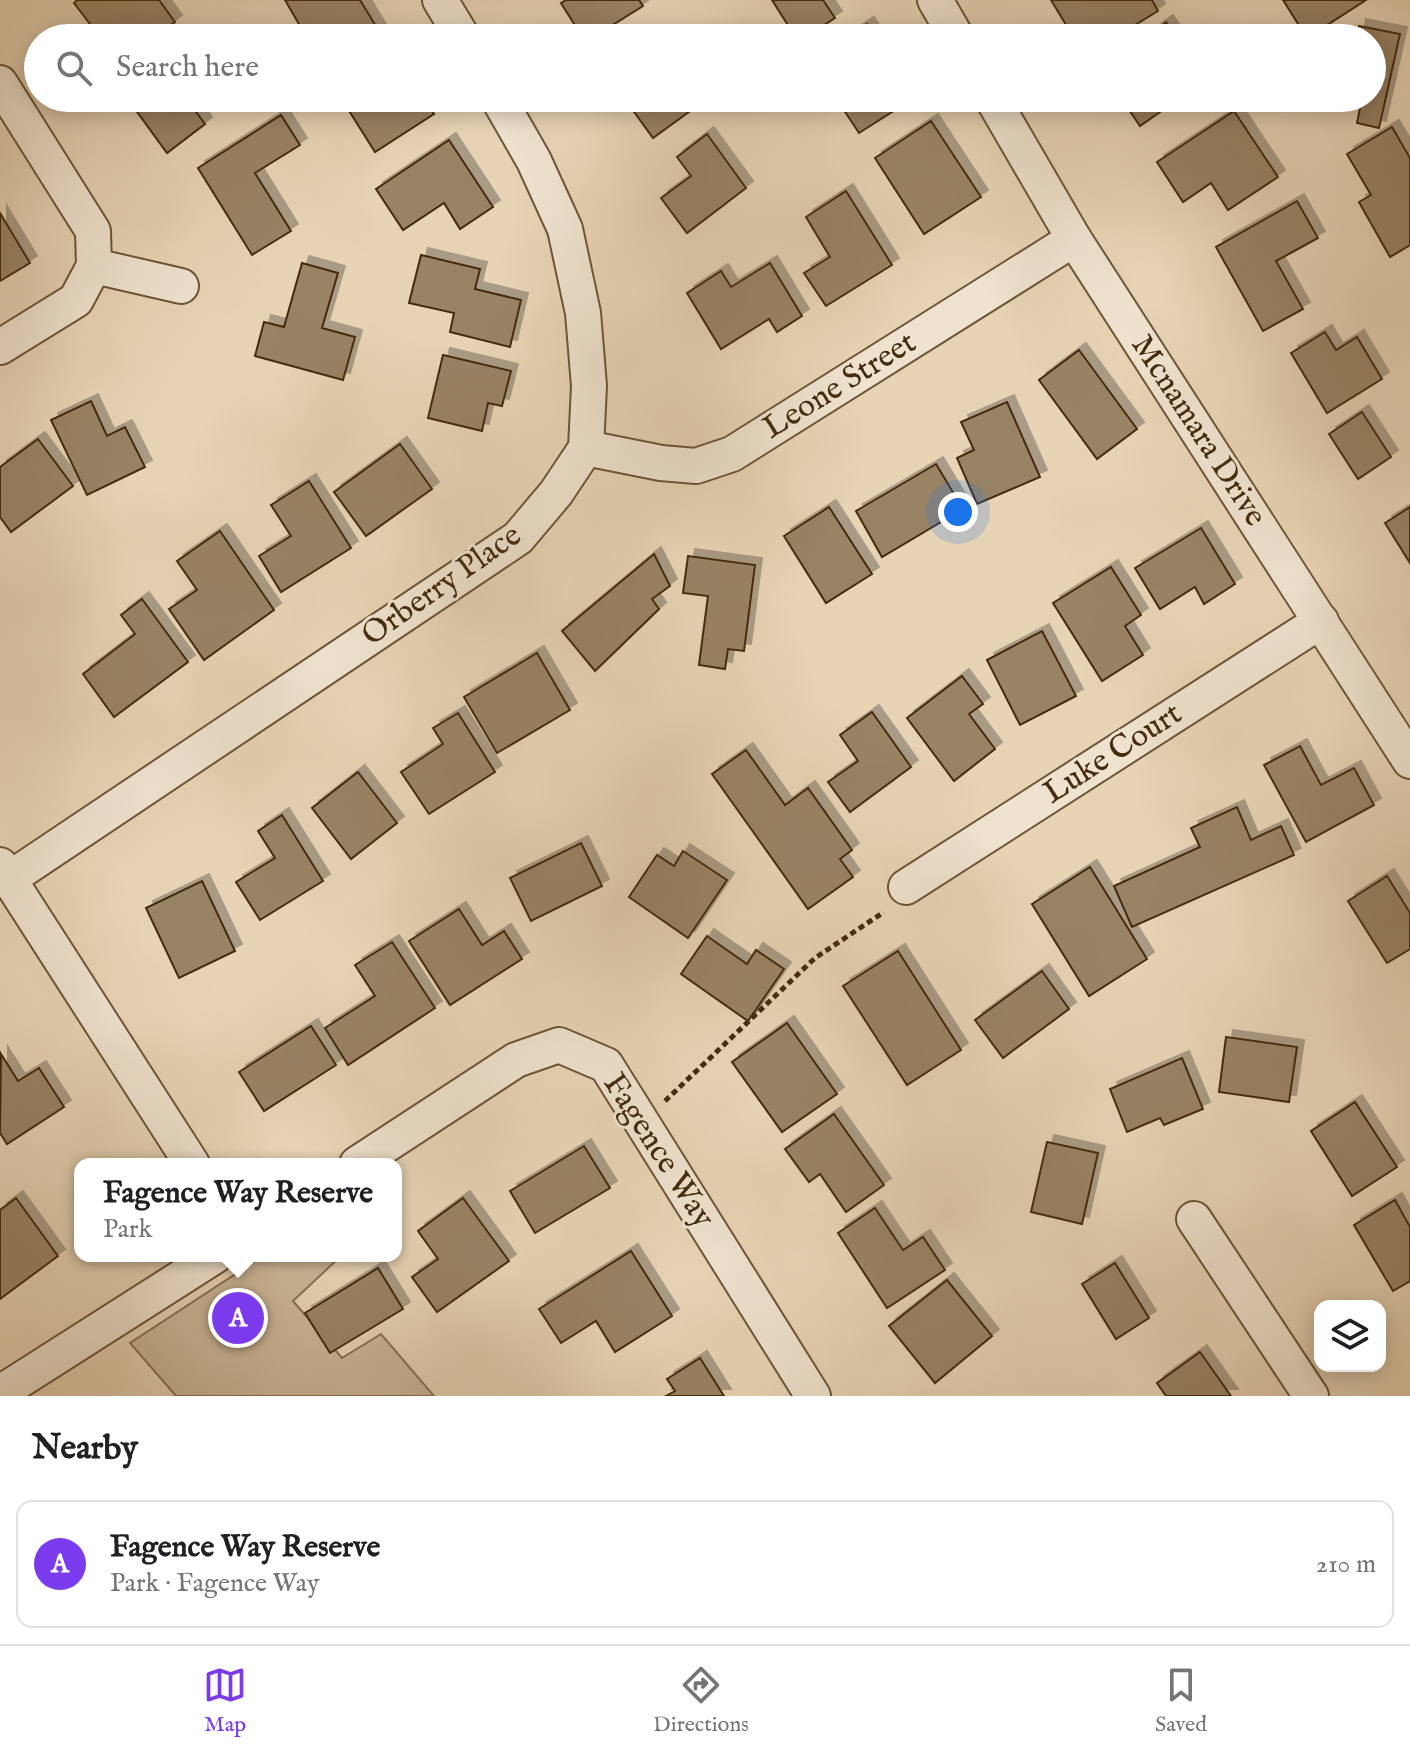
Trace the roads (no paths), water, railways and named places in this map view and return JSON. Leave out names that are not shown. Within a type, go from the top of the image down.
[{"type":"street","points":[[440,0],[455,24]]},
{"type":"street","points":[[935,0],[949,24]]},
{"type":"street","points":[[0,83],[93,231],[94,266],[76,300],[0,347]]},
{"type":"street","points":[[506,112],[534,161],[565,229],[583,313],[589,386],[586,448]]},
{"type":"street","name":"Mcnamara Drive","points":[[1000,112],[1074,239],[1410,761]]},
{"type":"street","name":"Leone Street","points":[[586,448],[661,463],[696,466],[732,454],[1074,239]]},
{"type":"street","points":[[94,266],[181,286]]},
{"type":"street","name":"Orberry Place","points":[[4,872],[518,538],[556,493],[586,448]]},
{"type":"street","name":"Luke Court","points":[[906,887],[1321,621]]},
{"type":"street","points":[[4,872],[188,1158]]},
{"type":"street","name":"Fagence Way","points":[[366,1158],[516,1060],[559,1045],[606,1065],[813,1396]]},
{"type":"street","points":[[1194,1219],[1311,1396]]},
{"type":"street","points":[[0,1393],[206,1262]]},
{"type":"place","name":"Fagence Way Reserve","points":[[238,1318]]}]
